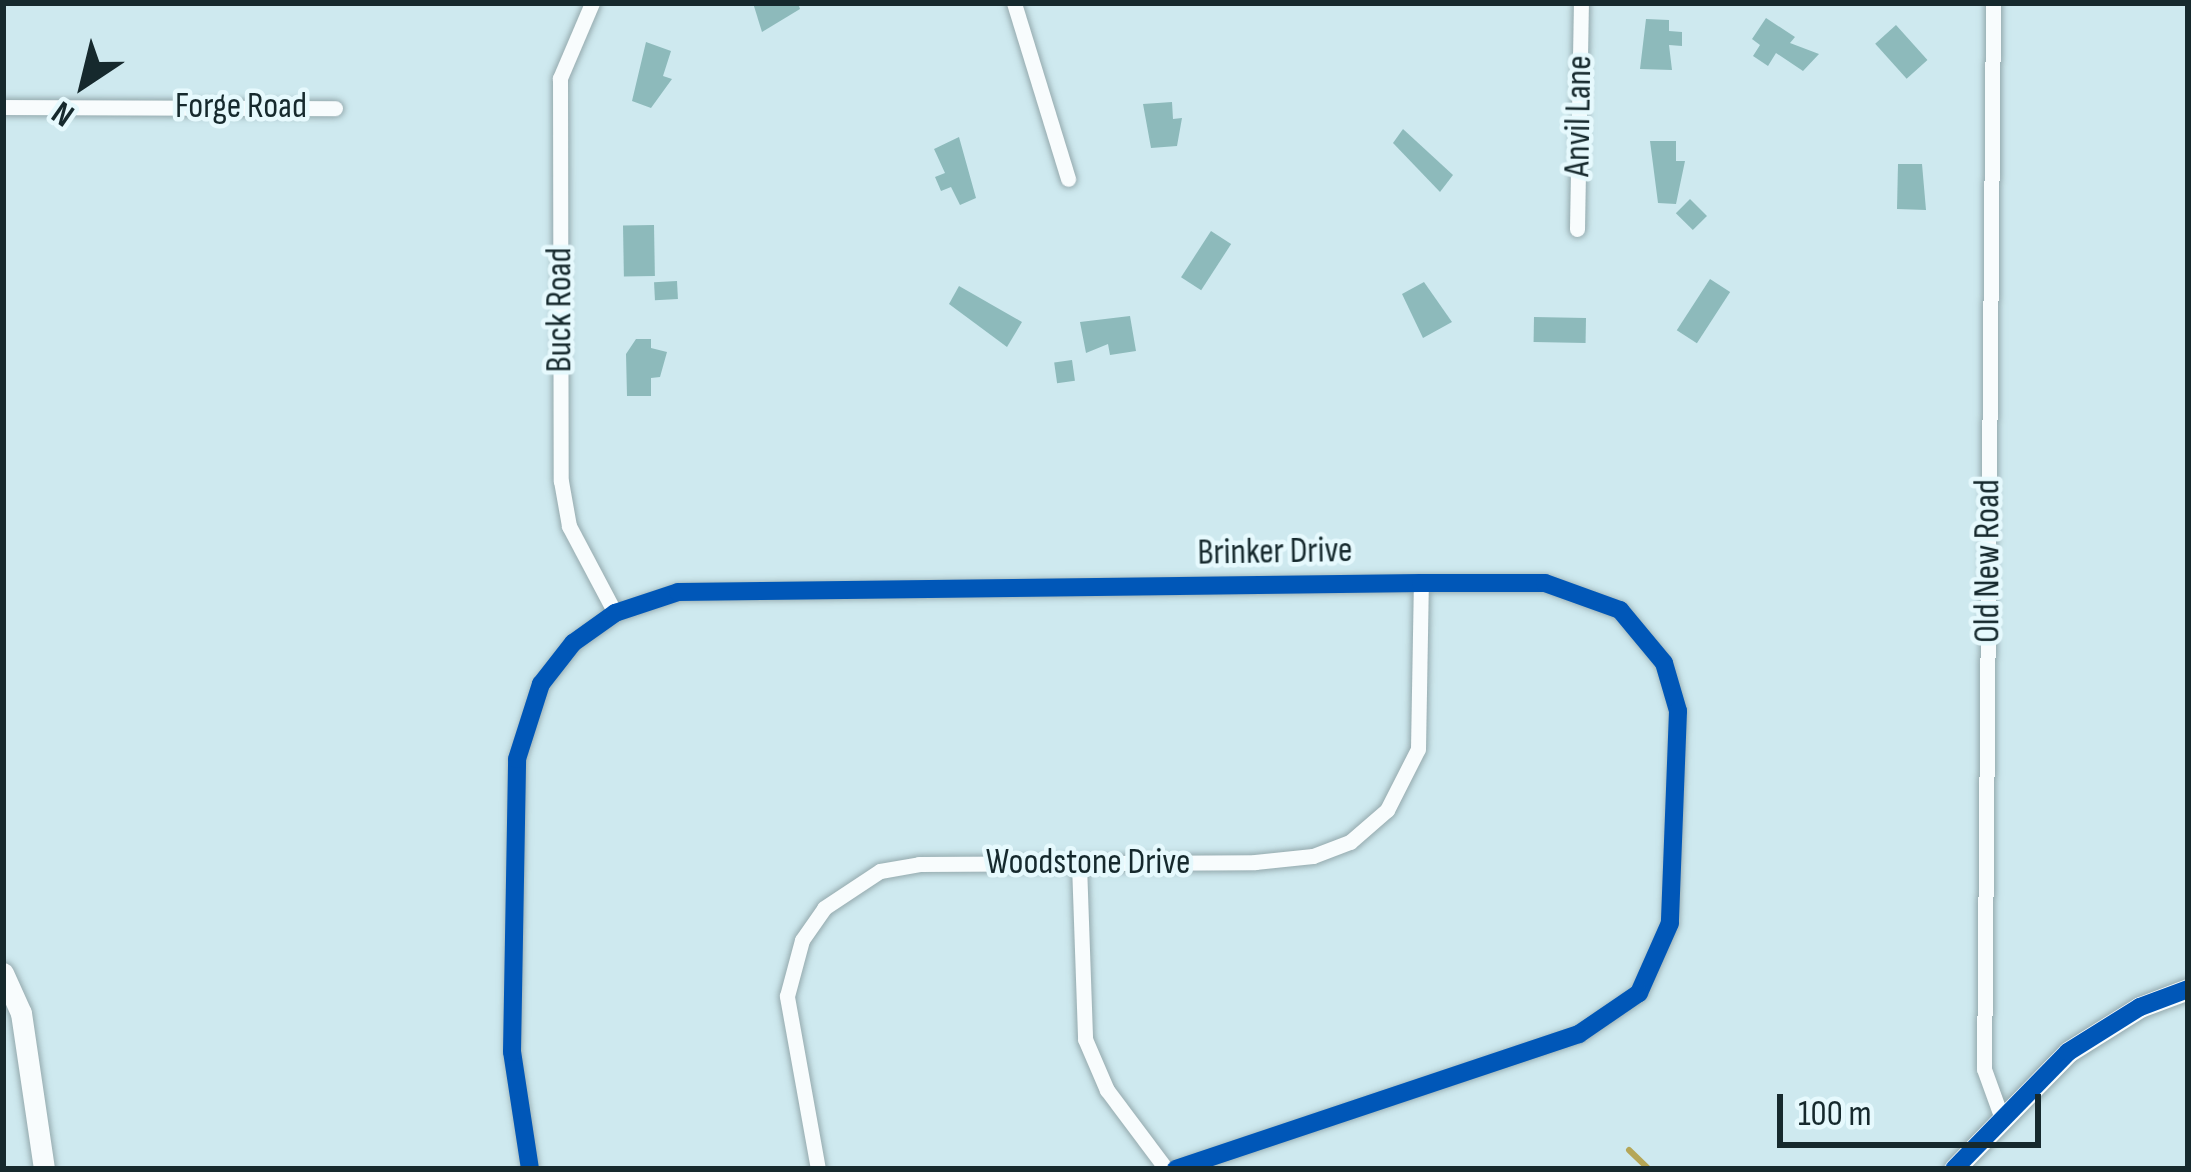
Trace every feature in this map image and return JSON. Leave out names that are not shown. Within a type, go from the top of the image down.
[{"type":"street","name":"Buck Road","points":[[592,3],[560,78],[561,482],[569,526],[615,613]]},
{"type":"street","points":[[1014,3],[1068,179]]},
{"type":"street","name":"Anvil Lane","points":[[1577,229],[1581,3]]},
{"type":"street","name":"Old New Road","points":[[1993,3],[1984,1070],[2001,1116]]},
{"type":"street","name":"Forge Road","points":[[3,107],[335,108]]},
{"type":"street","name":"Brinker Drive","points":[[530,1169],[512,1052],[517,759],[530,708],[555,663],[615,613],[677,592],[1421,583],[1565,586],[1603,599],[1648,638],[1678,711],[1664,951],[1639,993],[1594,1028],[1176,1169]]},
{"type":"street","name":"Woodstone Drive","points":[[818,1169],[787,996],[802,940],[824,908],[854,884],[899,866],[1299,859],[1373,824],[1404,786],[1418,749],[1421,583]]},
{"type":"street","points":[[1079,864],[1085,1039],[1107,1090],[1166,1169]]},
{"type":"street","points":[[3,973],[21,1013],[44,1169]]},
{"type":"street","points":[[1954,1169],[2001,1116],[2091,1035],[2188,989]]},
{"type":"building","points":[[753,3],[798,3],[800,9],[762,32]]},
{"type":"building","points":[[1766,18],[1795,37],[1790,43],[1819,54],[1803,71],[1776,53],[1768,66],[1753,56],[1760,45],[1752,39]]},
{"type":"building","points":[[1646,19],[1669,20],[1669,31],[1682,32],[1682,46],[1669,45],[1672,70],[1640,69]]},
{"type":"building","points":[[1896,25],[1927,60],[1907,79],[1875,44]]},
{"type":"building","points":[[646,42],[671,51],[663,76],[672,79],[651,108],[632,101]]},
{"type":"building","points":[[1172,102],[1173,119],[1182,118],[1177,146],[1151,148],[1143,104]]},
{"type":"building","points":[[1403,129],[1453,175],[1440,192],[1393,143]]},
{"type":"building","points":[[959,137],[976,198],[960,205],[951,187],[941,191],[935,177],[945,173],[934,149]]},
{"type":"building","points":[[1650,141],[1676,141],[1676,161],[1685,161],[1676,204],[1658,203]]},
{"type":"building","points":[[1898,164],[1922,164],[1926,210],[1897,209]]},
{"type":"building","points":[[1690,199],[1707,216],[1693,230],[1676,213]]},
{"type":"building","points":[[654,225],[655,276],[624,277],[623,226]]},
{"type":"building","points":[[1211,231],[1231,244],[1201,290],[1181,277]]},
{"type":"building","points":[[1710,279],[1730,292],[1697,343],[1677,330]]},
{"type":"building","points":[[677,281],[678,299],[655,300],[654,282]]},
{"type":"building","points":[[1424,282],[1452,322],[1423,338],[1402,294]]},
{"type":"building","points":[[959,286],[1022,322],[1007,347],[949,304]]},
{"type":"building","points":[[1130,316],[1136,351],[1110,355],[1108,344],[1086,353],[1080,322]]},
{"type":"building","points":[[1534,317],[1586,318],[1586,343],[1534,342]]},
{"type":"building","points":[[636,339],[651,339],[651,348],[667,352],[660,377],[651,378],[651,396],[627,396],[626,354]]},
{"type":"building","points":[[1072,360],[1075,381],[1057,383],[1054,363]]},
{"type":"waterway","points":[[1629,1150],[1649,1169]]},
{"type":"cycle path","points":[[530,1169],[512,1052],[517,759],[541,684],[573,643],[615,613],[678,592],[1421,583],[1545,583],[1620,610],[1664,663],[1678,711],[1670,923],[1639,993],[1579,1034],[1176,1169]]},
{"type":"cycle path","points":[[1954,1169],[2068,1052],[2140,1007],[2188,989]]}]
